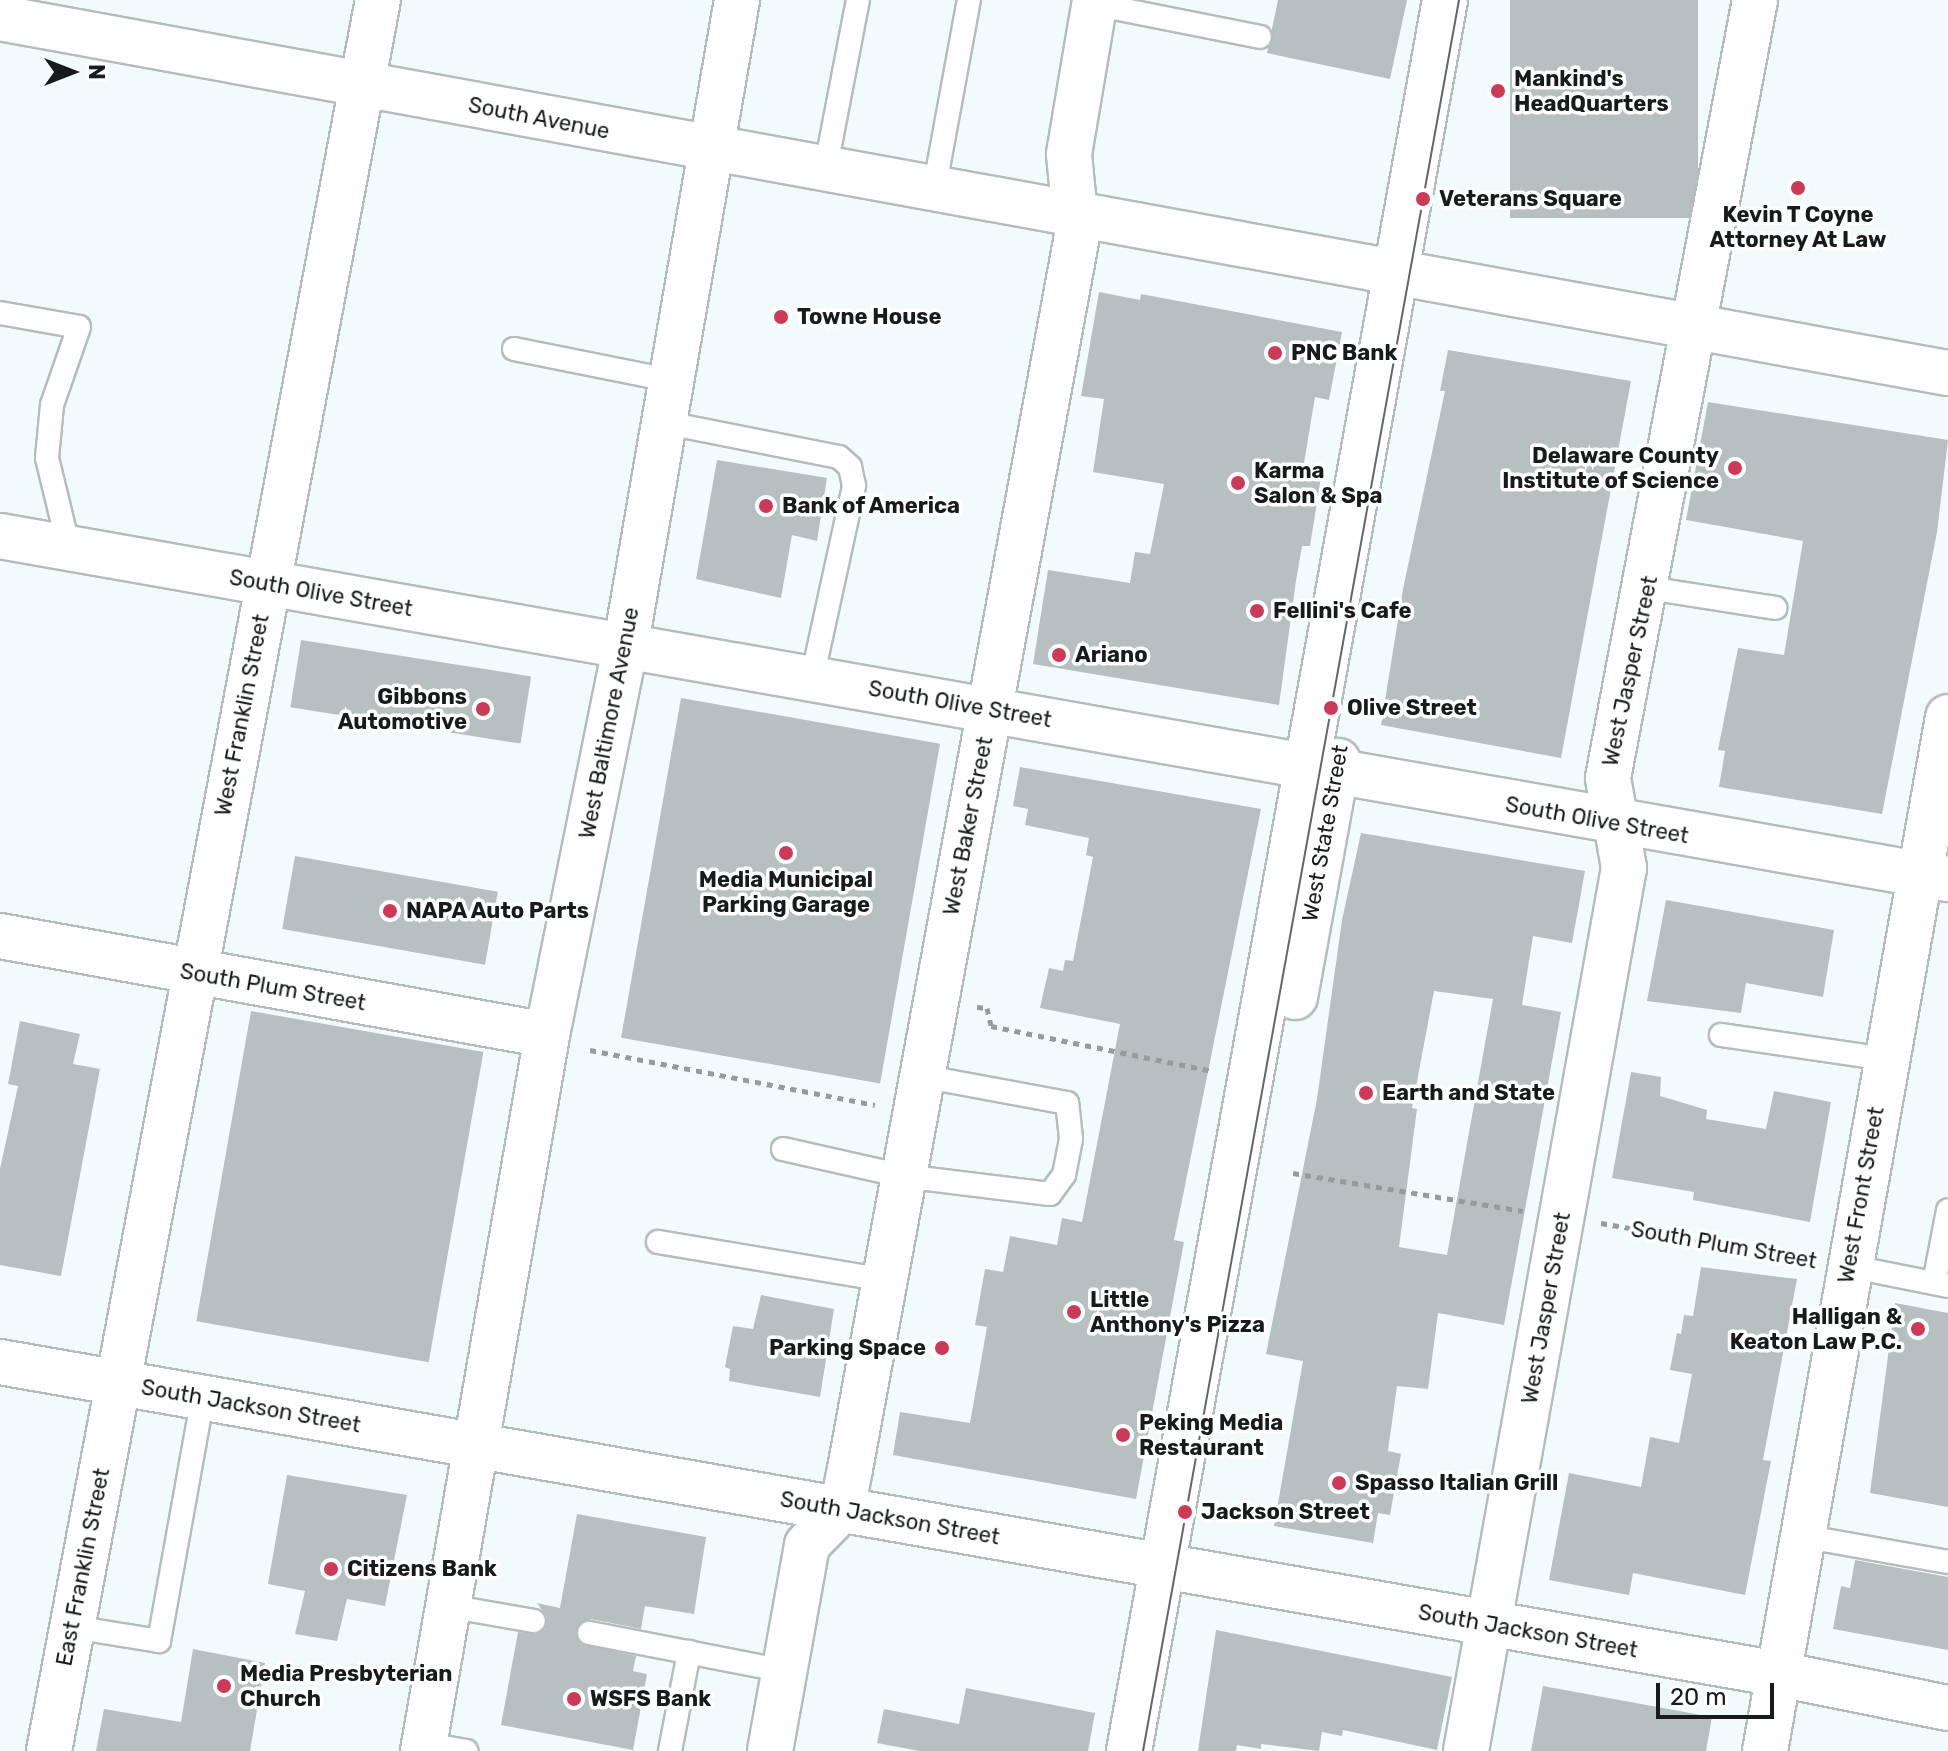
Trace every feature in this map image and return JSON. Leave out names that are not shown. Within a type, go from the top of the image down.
[{"type":"street","name":"West Franklin Street","points":[[117,1382],[378,0]]},
{"type":"street","name":"West Baltimore Avenue","points":[[438,1749],[448,1606],[547,1035],[625,649],[737,0]]},
{"type":"street","name":"West State Street","points":[[1177,1568],[1410,276],[1445,0]]},
{"type":"street","name":"West State Street","points":[[1410,276],[1475,0]]},
{"type":"street","name":"West Jasper Street","points":[[1466,1751],[1624,868],[1619,825],[1608,778],[1648,588],[1755,0]]},
{"type":"street","name":"West Baker Street","points":[[842,1509],[1079,216],[1069,154],[1094,2]]},
{"type":"street","name":"South Avenue","points":[[0,18],[1079,216]]},
{"type":"street","points":[[1079,216],[1948,373]]},
{"type":"street","name":"South Olive Street","points":[[0,536],[625,649],[990,709],[1619,825],[1934,877]]},
{"type":"street","name":"West Front Street","points":[[1765,1751],[1886,1059],[1934,877],[1948,717]]},
{"type":"street","name":"South Plum Street","points":[[0,936],[547,1035]]},
{"type":"street","name":"South Jackson Street","points":[[0,1362],[1779,1674],[1948,1708]]},
{"type":"street","name":"East Franklin Street","points":[[49,1751],[117,1382]]},
{"type":"street","points":[[770,1751],[807,1545],[842,1509]]},
{"type":"street","points":[[1129,1751],[1177,1568]]},
{"type":"street","points":[[1160,1751],[1177,1568]]},
{"type":"lane","points":[[825,171],[858,0]]},
{"type":"lane","points":[[934,190],[969,0]]},
{"type":"lane","points":[[1094,2],[1260,37]]},
{"type":"lane","points":[[0,313],[79,327],[52,405],[47,458],[69,548]]},
{"type":"lane","points":[[514,349],[669,380]]},
{"type":"lane","points":[[662,422],[839,457],[850,467],[854,486],[812,679]]},
{"type":"lane","points":[[1648,588],[1775,608]]},
{"type":"lane","points":[[1721,1035],[1886,1059]]},
{"type":"lane","points":[[783,1149],[903,1176],[1050,1194],[1064,1175],[1071,1139],[1067,1103],[922,1076]]},
{"type":"lane","points":[[1848,1266],[1941,1284],[1948,1210]]},
{"type":"lane","points":[[658,1242],[884,1280]]},
{"type":"lane","points":[[72,1627],[159,1641],[203,1397]]},
{"type":"lane","points":[[1802,1536],[1948,1562]]},
{"type":"lane","points":[[448,1606],[534,1621]]},
{"type":"lane","points":[[589,1633],[784,1671]]},
{"type":"lane","points":[[670,1751],[689,1652]]},
{"type":"path","points":[[972,1007],[987,1008],[991,1026],[1221,1073]]},
{"type":"path","points":[[590,1050],[879,1105]]},
{"type":"path","points":[[1293,1173],[1528,1211]]},
{"type":"path","name":"South Plum Street","points":[[1601,1223],[1848,1266]]},
{"type":"building","points":[[1278,0],[1407,0],[1390,79],[1267,53]]},
{"type":"building","points":[[1510,0],[1698,0],[1698,218],[1510,218]]},
{"type":"building","points":[[1099,292],[1140,300],[1141,294],[1342,332],[1329,400],[1315,397],[1303,469],[1322,471],[1310,546],[1302,546],[1279,705],[1033,664],[1048,570],[1130,583],[1135,552],[1150,554],[1164,484],[1093,472],[1104,399],[1081,396]]},
{"type":"building","points":[[1448,350],[1631,381],[1561,758],[1381,725],[1403,589],[1445,391],[1440,391]]},
{"type":"building","points":[[1708,402],[1948,440],[1937,532],[1882,814],[1719,787],[1725,751],[1718,750],[1738,648],[1784,655],[1803,541],[1686,520]]},
{"type":"building","name":"Bank of America","points":[[717,460],[827,478],[817,541],[792,535],[781,598],[696,579]]},
{"type":"building","points":[[301,640],[531,676],[520,744],[290,707]]},
{"type":"building","name":"Media Municipal Parking Garage","points":[[681,698],[940,744],[880,1083],[621,1038]]},
{"type":"building","points":[[1020,767],[1261,809],[1174,1240],[1184,1242],[1136,1499],[893,1455],[900,1412],[970,1423],[987,1327],[975,1325],[985,1269],[1003,1272],[1010,1236],[1057,1245],[1062,1218],[1082,1222],[1120,1024],[1040,1008],[1049,968],[1063,971],[1065,960],[1073,961],[1093,857],[1086,855],[1089,838],[1025,825],[1028,809],[1013,806]]},
{"type":"building","points":[[1361,833],[1585,871],[1572,943],[1533,936],[1522,1005],[1561,1012],[1504,1325],[1438,1313],[1428,1389],[1397,1386],[1388,1451],[1401,1454],[1390,1515],[1378,1513],[1373,1543],[1274,1526],[1303,1361],[1266,1354],[1317,1099],[1342,920]],"holes":[[[1434,991],[1493,999],[1447,1255],[1399,1247],[1417,1109],[1412,1108]]]},
{"type":"building","name":"NAPA Auto Parts","points":[[295,856],[498,892],[485,965],[282,929]]},
{"type":"building","points":[[1666,900],[1834,930],[1823,997],[1746,983],[1741,1013],[1647,1001]]},
{"type":"building","points":[[251,1011],[483,1052],[429,1362],[196,1321]]},
{"type":"building","points":[[20,1021],[80,1034],[73,1064],[100,1069],[61,1276],[0,1265],[0,1169],[18,1086],[8,1084]]},
{"type":"building","points":[[1631,1072],[1661,1077],[1660,1096],[1707,1110],[1706,1119],[1766,1129],[1774,1091],[1831,1102],[1810,1222],[1693,1200],[1694,1192],[1612,1178]]},
{"type":"building","points":[[1701,1267],[1797,1279],[1763,1460],[1771,1461],[1745,1595],[1633,1573],[1629,1595],[1549,1580],[1569,1473],[1641,1487],[1650,1437],[1679,1443],[1692,1374],[1670,1370],[1684,1315],[1693,1316]]},
{"type":"building","points":[[761,1295],[834,1309],[820,1397],[729,1381],[730,1369],[725,1367],[733,1326],[753,1329]]},
{"type":"building","points":[[1895,1303],[1948,1313],[1948,1507],[1870,1493]]},
{"type":"building","name":"Citizens Bank","points":[[287,1475],[407,1495],[385,1606],[347,1599],[337,1641],[295,1634],[305,1591],[268,1584]]},
{"type":"building","points":[[577,1514],[706,1537],[694,1614],[645,1606],[641,1629],[591,1619],[576,1630],[580,1644],[636,1656],[633,1671],[647,1674],[633,1750],[501,1725],[518,1632],[538,1634],[545,1629],[547,1617],[537,1603],[560,1608]]},
{"type":"building","points":[[1855,1560],[1948,1577],[1948,1650],[1833,1629],[1841,1586],[1850,1588]]},
{"type":"building","points":[[1216,1630],[1452,1677],[1437,1750],[1343,1730],[1342,1736],[1322,1732],[1319,1751],[1261,1744],[1261,1749],[1237,1745],[1236,1751],[1198,1751]]},
{"type":"building","name":"Media Presbyterian Church","points":[[193,1649],[265,1663],[250,1751],[96,1751],[104,1709],[181,1722]]},
{"type":"building","points":[[1543,1686],[1712,1717],[1706,1751],[1531,1751]]},
{"type":"building","points":[[966,1688],[1095,1713],[1088,1751],[919,1751],[877,1743],[884,1709],[959,1724]]},
{"type":"tram line","points":[[1143,1751],[1459,0]]},
{"type":"place","name":"Mankind's HeadQuarters","points":[[1498,91]]},
{"type":"place","name":"Kevin T Coyne Attorney At Law","points":[[1798,188]]},
{"type":"place","name":"Veterans Square","points":[[1423,199]]},
{"type":"place","name":"Towne House","points":[[781,317]]},
{"type":"place","name":"PNC Bank","points":[[1275,353]]},
{"type":"place","name":"Delaware County Institute of Science","points":[[1735,468]]},
{"type":"place","name":"Karma Salon & Spa","points":[[1238,483]]},
{"type":"place","name":"Bank of America","points":[[766,506]]},
{"type":"place","name":"Fellini's Cafe","points":[[1257,611]]},
{"type":"place","name":"Ariano","points":[[1059,655]]},
{"type":"place","name":"Olive Street","points":[[1331,708]]},
{"type":"place","name":"Gibbons Automotive","points":[[483,709]]},
{"type":"place","name":"Media Municipal Parking Garage","points":[[786,853]]},
{"type":"place","name":"NAPA Auto Parts","points":[[390,911]]},
{"type":"place","name":"Earth and State","points":[[1366,1093]]},
{"type":"place","name":"Little Anthony's Pizza","points":[[1074,1312]]},
{"type":"place","name":"Halligan & Keaton Law P.C.","points":[[1918,1329]]},
{"type":"place","name":"Parking Space","points":[[942,1348]]},
{"type":"place","name":"Peking Media Restaurant","points":[[1123,1435]]},
{"type":"place","name":"Spasso Italian Grill","points":[[1339,1483]]},
{"type":"place","name":"Jackson Street","points":[[1185,1512]]},
{"type":"place","name":"Citizens Bank","points":[[331,1569]]},
{"type":"place","name":"Media Presbyterian Church","points":[[224,1686]]},
{"type":"place","name":"WSFS Bank","points":[[574,1699]]}]
